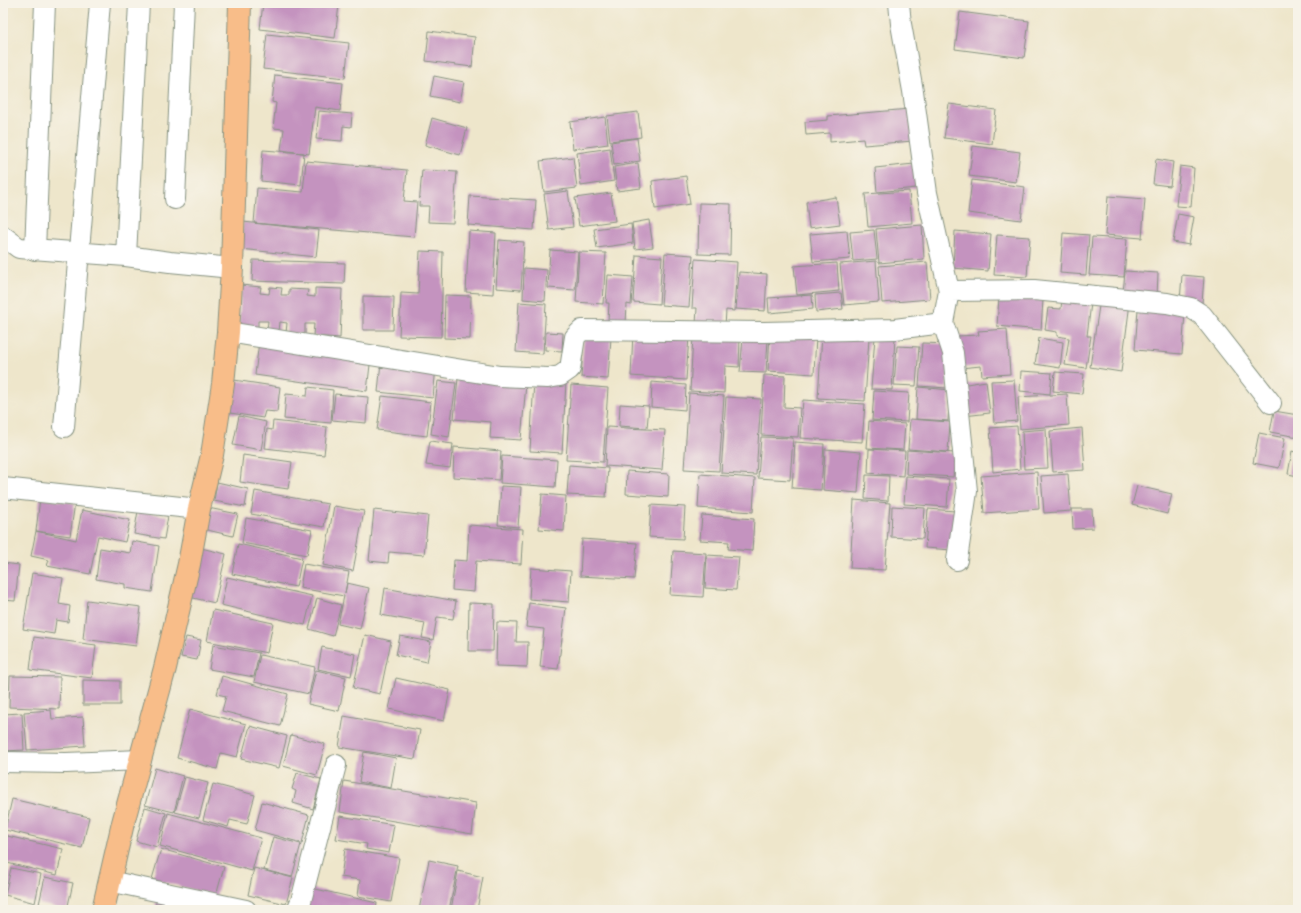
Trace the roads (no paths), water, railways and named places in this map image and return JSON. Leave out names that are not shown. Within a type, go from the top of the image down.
[{"type":"main road","points":[[103,910],[123,823],[165,668],[184,586],[199,509],[212,455],[223,384],[232,268],[240,3]]},
{"type":"street","points":[[35,250],[44,3]]},
{"type":"street","points":[[64,427],[100,3]]},
{"type":"street","points":[[126,256],[139,3]]},
{"type":"street","points":[[175,199],[184,3]]},
{"type":"street","points":[[899,3],[927,193],[949,291],[943,323],[953,353],[966,490],[957,560]]},
{"type":"street","points":[[3,236],[19,248],[126,256],[232,268]]},
{"type":"street","points":[[949,291],[1034,290],[1167,302],[1191,308],[1202,315],[1271,403]]},
{"type":"street","points":[[228,332],[500,376],[548,378],[560,376],[570,369],[576,336],[582,330],[764,332],[895,329],[943,323]]},
{"type":"street","points":[[3,488],[199,509]]},
{"type":"street","points":[[3,762],[66,763],[141,760]]},
{"type":"street","points":[[297,910],[301,901],[336,765]]},
{"type":"street","points":[[109,881],[246,910]]}]
